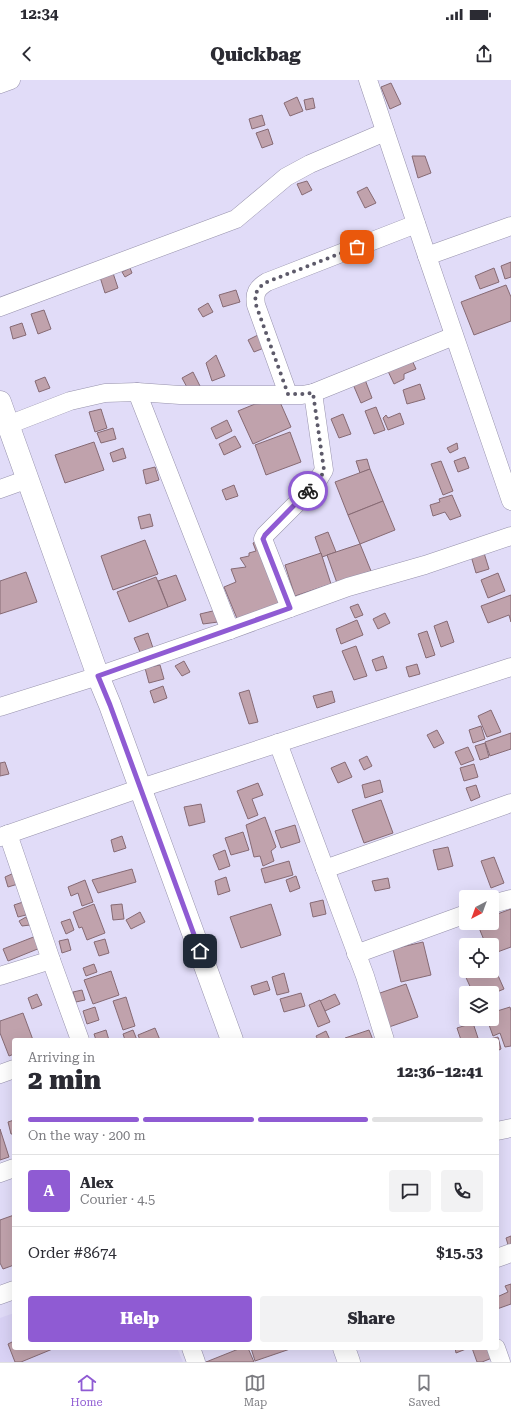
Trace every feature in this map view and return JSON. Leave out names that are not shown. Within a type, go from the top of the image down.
[{"type":"street","points":[[0,84],[11,80]]},
{"type":"street","points":[[368,80],[511,501]]},
{"type":"street","points":[[0,307],[236,219],[286,177],[310,164],[385,132]]},
{"type":"street","points":[[288,394],[256,305],[255,295],[259,286],[416,224]]},
{"type":"street","points":[[427,256],[511,226]]},
{"type":"street","points":[[8,425],[70,401],[106,392],[137,392],[180,395],[313,393],[454,336]]},
{"type":"street","points":[[137,392],[230,630]]},
{"type":"street","points":[[290,608],[263,539],[265,535],[315,485],[324,470],[313,393]]},
{"type":"street","points":[[0,402],[98,676],[141,788],[231,1038]]},
{"type":"street","points":[[0,489],[28,480]]},
{"type":"street","points":[[0,707],[98,676],[230,630],[348,586],[425,565],[511,536]]},
{"type":"street","points":[[79,1038],[4,835],[141,788],[511,667]]},
{"type":"street","points":[[278,743],[365,976],[384,1038]]},
{"type":"street","points":[[325,868],[511,803]]},
{"type":"street","points":[[499,902],[511,899]]},
{"type":"street","points":[[356,954],[459,917]]},
{"type":"street","points":[[0,976],[51,960]]},
{"type":"street","points":[[0,1074],[12,1070]]},
{"type":"street","points":[[499,1131],[511,1128]]},
{"type":"street","points":[[0,1173],[12,1169]]},
{"type":"street","points":[[499,1257],[511,1253]]},
{"type":"street","points":[[0,1295],[12,1291]]},
{"type":"street","points":[[192,1350],[196,1362]]},
{"type":"street","points":[[345,1350],[349,1362]]},
{"type":"shaded area","points":[[12,1314],[12,1350],[178,1350],[183,1362],[0,1362],[0,1318]]},
{"type":"building","points":[[391,83],[401,104],[390,109],[381,87]]},
{"type":"building","points":[[297,97],[303,111],[290,116],[284,103]]},
{"type":"building","points":[[313,98],[315,108],[306,110],[304,100]]},
{"type":"building","points":[[262,115],[265,125],[252,129],[249,119]]},
{"type":"building","points":[[268,129],[273,144],[262,148],[256,133]]},
{"type":"building","points":[[412,156],[425,156],[431,173],[418,178]]},
{"type":"building","points":[[307,181],[312,190],[302,195],[297,184]]},
{"type":"building","points":[[367,187],[376,203],[365,208],[357,192]]},
{"type":"building","points":[[511,262],[511,277],[505,279],[501,266]]},
{"type":"building","points":[[130,268],[132,273],[125,277],[122,272]]},
{"type":"building","points":[[494,268],[499,282],[480,289],[475,276]]},
{"type":"building","points":[[113,273],[118,288],[105,293],[100,277]]},
{"type":"building","points":[[506,285],[511,297],[511,321],[474,335],[461,302]]},
{"type":"building","points":[[236,290],[240,302],[223,307],[219,295]]},
{"type":"building","points":[[208,303],[213,312],[203,317],[198,309]]},
{"type":"building","points":[[44,310],[51,329],[38,334],[31,314]]},
{"type":"building","points":[[22,323],[26,335],[13,339],[10,327]]},
{"type":"building","points":[[258,335],[264,348],[254,352],[248,340]]},
{"type":"building","points":[[216,355],[225,376],[212,381],[206,363]]},
{"type":"building","points":[[411,358],[416,369],[404,374],[404,379],[394,384],[387,369]]},
{"type":"building","points":[[193,372],[200,386],[189,391],[182,378]]},
{"type":"building","points":[[45,377],[50,388],[39,392],[35,381]]},
{"type":"building","points":[[364,377],[372,398],[361,403],[352,382]]},
{"type":"building","points":[[420,384],[425,399],[407,404],[403,390]]},
{"type":"building","points":[[280,402],[291,427],[253,444],[238,411],[255,404]]},
{"type":"building","points":[[376,407],[385,430],[374,434],[365,411]]},
{"type":"building","points":[[101,409],[107,428],[95,432],[89,412]]},
{"type":"building","points":[[400,413],[404,424],[388,430],[383,418],[386,415],[388,418]]},
{"type":"building","points":[[343,414],[351,434],[339,438],[331,419]]},
{"type":"building","points":[[227,420],[232,431],[216,439],[211,428]]},
{"type":"building","points":[[113,428],[116,439],[101,443],[97,433]]},
{"type":"building","points":[[290,432],[301,462],[266,475],[255,445]]},
{"type":"building","points":[[235,436],[241,447],[224,455],[219,444]]},
{"type":"building","points":[[94,442],[104,470],[65,483],[55,455]]},
{"type":"building","points":[[457,443],[458,449],[450,453],[447,448]]},
{"type":"building","points":[[123,448],[126,458],[113,462],[110,453]]},
{"type":"building","points":[[465,457],[469,468],[458,472],[454,461]]},
{"type":"building","points":[[367,459],[370,469],[360,473],[356,461]]},
{"type":"building","points":[[441,461],[453,491],[443,495],[431,464]]},
{"type":"building","points":[[155,467],[159,480],[146,484],[143,470]]},
{"type":"building","points":[[370,469],[383,501],[348,515],[335,482]]},
{"type":"building","points":[[234,485],[238,496],[226,500],[222,490]]},
{"type":"building","points":[[452,495],[461,516],[450,520],[445,512],[433,516],[430,505],[440,502],[439,499]]},
{"type":"building","points":[[383,501],[395,530],[360,544],[348,515]]},
{"type":"building","points":[[150,514],[153,526],[141,529],[138,517]]},
{"type":"building","points":[[328,532],[336,552],[322,557],[315,537]]},
{"type":"building","points":[[145,540],[158,574],[113,590],[101,556]]},
{"type":"building","points":[[259,540],[284,601],[238,621],[224,587],[236,582],[231,569],[246,567],[240,558],[249,556],[249,553],[256,551],[253,543]]},
{"type":"building","points":[[360,544],[371,571],[337,583],[327,555]]},
{"type":"building","points":[[321,553],[331,584],[295,596],[285,565]]},
{"type":"building","points":[[484,553],[489,569],[476,573],[471,556]]},
{"type":"building","points":[[26,572],[37,602],[0,614],[0,581]]},
{"type":"building","points":[[498,573],[505,591],[488,598],[481,580]]},
{"type":"building","points":[[176,575],[186,600],[168,607],[158,581]]},
{"type":"building","points":[[156,577],[168,607],[129,622],[117,592]]},
{"type":"building","points":[[511,595],[511,622],[509,615],[488,623],[481,606]]},
{"type":"building","points":[[358,604],[363,615],[355,618],[350,607]]},
{"type":"building","points":[[217,610],[218,622],[203,624],[200,614]]},
{"type":"building","points":[[385,613],[390,623],[378,629],[373,619]]},
{"type":"building","points":[[357,620],[363,635],[341,644],[336,629]]},
{"type":"building","points":[[447,621],[454,642],[441,647],[434,626]]},
{"type":"building","points":[[427,631],[435,655],[426,658],[418,634]]},
{"type":"building","points":[[148,633],[153,648],[140,652],[134,638]]},
{"type":"building","points":[[356,646],[367,676],[354,680],[342,651]]},
{"type":"building","points":[[383,656],[387,668],[376,671],[372,660]]},
{"type":"building","points":[[184,661],[190,672],[182,676],[175,666]]},
{"type":"building","points":[[417,664],[420,674],[409,677],[406,667]]},
{"type":"building","points":[[160,665],[164,679],[149,683],[145,668]]},
{"type":"building","points":[[163,686],[167,698],[154,703],[150,691]]},
{"type":"building","points":[[249,690],[258,722],[249,724],[239,693]]},
{"type":"building","points":[[332,691],[335,702],[317,708],[313,696]]},
{"type":"building","points":[[491,710],[501,732],[487,737],[478,716]]},
{"type":"building","points":[[481,726],[485,739],[473,743],[469,730]]},
{"type":"building","points":[[437,730],[444,743],[434,748],[427,735]]},
{"type":"building","points":[[511,733],[511,749],[490,756],[485,742]]},
{"type":"building","points":[[485,743],[489,757],[480,760],[475,746]]},
{"type":"building","points":[[468,747],[474,760],[461,765],[455,752]]},
{"type":"building","points":[[367,756],[372,766],[364,770],[359,760]]},
{"type":"building","points":[[5,762],[9,774],[0,776],[0,763]]},
{"type":"building","points":[[345,762],[352,777],[338,783],[331,768]]},
{"type":"building","points":[[474,764],[478,777],[464,781],[460,768]]},
{"type":"building","points":[[380,780],[383,792],[365,798],[362,785]]},
{"type":"building","points":[[258,783],[263,795],[252,799],[258,815],[248,819],[237,791]]},
{"type":"building","points":[[476,785],[480,797],[471,801],[466,788]]},
{"type":"building","points":[[381,800],[393,833],[364,843],[352,810]]},
{"type":"building","points":[[201,804],[205,822],[189,826],[184,807]]},
{"type":"building","points":[[265,817],[276,847],[271,851],[274,861],[263,866],[260,856],[254,857],[246,825]]},
{"type":"building","points":[[295,825],[300,842],[281,848],[275,831]]},
{"type":"building","points":[[243,832],[249,850],[231,855],[225,838]]},
{"type":"building","points":[[122,836],[126,848],[114,852],[111,840]]},
{"type":"building","points":[[448,847],[453,866],[438,870],[433,850]]},
{"type":"building","points":[[225,850],[230,866],[219,870],[213,855]]},
{"type":"building","points":[[494,857],[504,883],[491,888],[481,861]]},
{"type":"building","points":[[289,861],[293,875],[265,883],[261,869]]},
{"type":"building","points":[[132,869],[136,882],[98,893],[92,880]]},
{"type":"building","points":[[14,873],[18,884],[8,887],[5,877]]},
{"type":"building","points":[[296,876],[300,888],[290,892],[286,880]]},
{"type":"building","points":[[226,877],[230,891],[218,895],[215,881]]},
{"type":"building","points":[[388,878],[390,888],[375,891],[372,881]]},
{"type":"building","points":[[85,880],[93,902],[82,906],[78,893],[71,896],[68,887]]},
{"type":"building","points":[[323,900],[326,914],[313,917],[310,903]]},
{"type":"building","points":[[23,902],[26,915],[18,917],[14,905]]},
{"type":"building","points":[[94,904],[105,933],[87,940],[82,927],[79,928],[73,912]]},
{"type":"building","points":[[122,904],[124,919],[113,920],[111,905]]},
{"type":"building","points":[[271,904],[281,935],[241,948],[230,917]]},
{"type":"building","points":[[511,909],[511,947],[499,951],[499,938],[483,938],[480,930],[499,930],[499,913]]},
{"type":"building","points":[[140,912],[145,922],[131,929],[126,920]]},
{"type":"building","points":[[26,917],[30,925],[22,926],[19,921]]},
{"type":"building","points":[[70,919],[74,930],[66,934],[61,922]]},
{"type":"building","points":[[36,936],[40,948],[8,961],[3,949]]},
{"type":"building","points":[[68,939],[71,950],[62,953],[59,941]]},
{"type":"building","points":[[105,939],[109,953],[99,956],[94,942]]},
{"type":"building","points":[[423,942],[431,975],[401,982],[393,949]]},
{"type":"building","points":[[94,964],[97,972],[86,976],[83,968]]},
{"type":"building","points":[[111,971],[119,995],[93,1004],[84,980]]},
{"type":"building","points":[[284,973],[289,992],[277,995],[272,977]]},
{"type":"building","points":[[466,978],[499,978],[504,989],[499,991],[499,986],[470,986]]},
{"type":"building","points":[[267,981],[270,990],[254,995],[251,986]]},
{"type":"building","points":[[406,984],[418,1017],[389,1027],[377,994]]},
{"type":"building","points":[[82,990],[85,1000],[76,1002],[73,992]]},
{"type":"building","points":[[301,993],[305,1006],[284,1012],[280,999]]},
{"type":"building","points":[[37,994],[42,1005],[32,1009],[28,998]]},
{"type":"building","points":[[335,994],[340,1004],[325,1011],[320,1001]]},
{"type":"building","points":[[126,997],[135,1026],[123,1030],[113,1001]]},
{"type":"building","points":[[320,1000],[330,1022],[318,1027],[309,1005]]},
{"type":"building","points":[[95,1007],[99,1020],[87,1024],[83,1011]]},
{"type":"building","points":[[510,1007],[511,1046],[505,1047],[500,1033],[493,1036],[489,1026],[499,1026],[499,1010]]},
{"type":"building","points":[[23,1013],[32,1038],[12,1038],[12,1055],[9,1056],[0,1033],[0,1021]]},
{"type":"building","points":[[463,1026],[474,1026],[478,1038],[460,1038],[457,1028]]},
{"type":"building","points":[[155,1028],[159,1038],[139,1038],[138,1035]]},
{"type":"building","points":[[106,1030],[108,1038],[95,1038],[94,1034]]},
{"type":"building","points":[[133,1030],[136,1038],[124,1038],[123,1034]]},
{"type":"building","points":[[369,1030],[372,1038],[345,1038]]},
{"type":"building","points":[[326,1031],[329,1038],[317,1038],[316,1036]]},
{"type":"building","points":[[12,1121],[12,1134],[11,1134],[8,1122]]},
{"type":"building","points":[[0,1129],[9,1157],[0,1160]]},
{"type":"building","points":[[12,1216],[12,1266],[3,1269],[0,1263],[0,1220]]},
{"type":"building","points":[[511,1236],[511,1247],[509,1248],[506,1238]]},
{"type":"building","points":[[511,1284],[511,1304],[499,1308],[499,1296],[508,1292],[505,1286]]},
{"type":"building","points":[[12,1342],[12,1350],[50,1350],[21,1362],[15,1362],[8,1344]]},
{"type":"building","points":[[236,1350],[249,1350],[254,1362],[206,1362]]},
{"type":"building","points":[[252,1350],[287,1350],[255,1361]]},
{"type":"building","points":[[455,1350],[464,1350],[456,1353]]},
{"type":"building","points":[[473,1350],[489,1350],[492,1358],[482,1362],[477,1362]]},
{"type":"way so far","points":[[308,491],[315,485],[324,470],[313,393],[288,394],[256,305],[255,295],[259,286],[267,282],[357,247]]},
{"type":"route","points":[[200,951],[98,676],[290,608],[263,539],[265,535],[308,491]]}]
